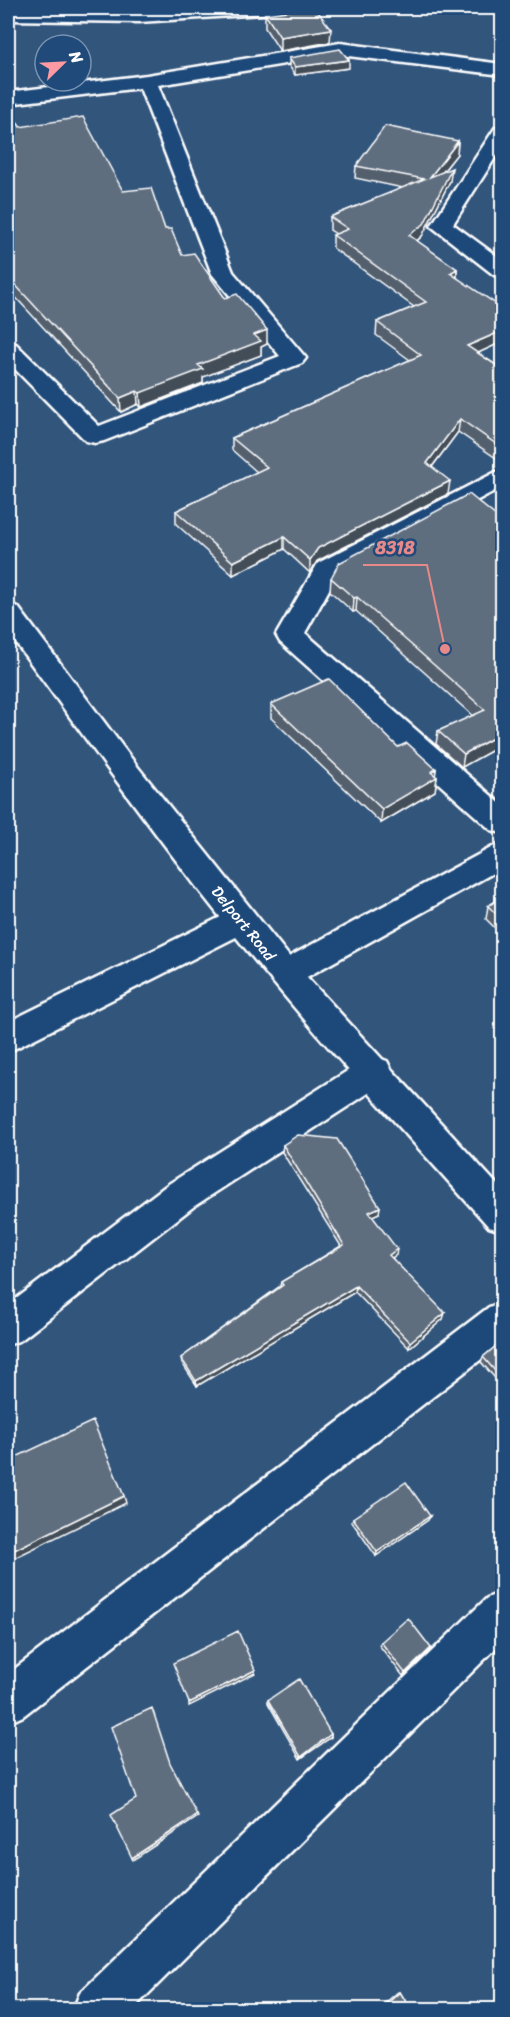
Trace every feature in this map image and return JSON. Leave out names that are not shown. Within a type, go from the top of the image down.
[{"type":"street","points":[[8,15],[139,17],[280,8]]},
{"type":"street","points":[[8,98],[147,81],[340,49],[502,70]]},
{"type":"street","points":[[8,348],[95,436],[294,358],[223,274],[147,81]]},
{"type":"street","points":[[502,132],[442,226],[502,270]]},
{"type":"street","points":[[499,483],[327,569],[290,635],[502,822]]},
{"type":"street","name":"Delport Road","points":[[8,613],[127,774],[241,921],[285,974],[375,1071],[502,1215]]},
{"type":"street","points":[[285,974],[502,854]]},
{"type":"street","points":[[8,1038],[241,921]]},
{"type":"street","points":[[8,1327],[180,1196],[375,1071]]},
{"type":"street","points":[[8,1701],[502,1320]]},
{"type":"street","points":[[97,2010],[502,1613]]},
{"type":"building","points":[[315,8],[331,29],[280,37],[265,14]]},
{"type":"building","points":[[340,49],[349,60],[295,67],[289,58]]},
{"type":"building","points":[[8,106],[20,127],[83,117],[123,191],[151,188],[165,229],[171,229],[182,255],[194,253],[225,298],[237,294],[267,330],[254,335],[261,341],[198,365],[203,369],[140,393],[137,391],[120,398],[8,277]]},
{"type":"building","points":[[385,126],[458,141],[430,177],[452,168],[424,224],[409,235],[457,269],[450,273],[502,308],[502,331],[467,346],[502,369],[502,448],[460,419],[427,463],[450,481],[318,548],[310,560],[284,537],[233,562],[176,511],[267,467],[232,438],[421,355],[377,322],[426,302],[333,235],[348,229],[330,217],[424,179],[356,166]]},
{"type":"building","points":[[469,494],[502,521],[502,623],[500,624],[502,626],[502,733],[464,754],[438,731],[485,710],[357,597],[354,598],[331,578],[339,563]]},
{"type":"building","points":[[329,679],[398,747],[407,743],[436,769],[431,772],[437,777],[382,809],[271,704]]},
{"type":"building","points":[[502,897],[502,920],[488,906]]},
{"type":"building","points":[[298,1135],[337,1139],[380,1207],[369,1212],[397,1249],[389,1255],[445,1313],[410,1342],[356,1286],[196,1381],[181,1358],[283,1285],[281,1282],[344,1245],[283,1145]]},
{"type":"building","points":[[502,1341],[502,1379],[483,1357]]},
{"type":"building","points":[[93,1421],[124,1496],[8,1553],[8,1456],[10,1455],[12,1459]]},
{"type":"building","points":[[406,1482],[430,1516],[377,1552],[353,1518]]},
{"type":"building","points":[[408,1618],[431,1648],[405,1673],[381,1642]]},
{"type":"building","points":[[238,1631],[255,1670],[189,1703],[173,1663]]},
{"type":"building","points":[[299,1679],[331,1734],[301,1757],[268,1700]]},
{"type":"building","points":[[152,1708],[170,1763],[197,1815],[132,1858],[111,1815],[136,1799],[111,1727]]},
{"type":"building","points":[[400,1992],[411,2010],[380,2010]]},
{"type":"place","name":"8318","points":[[445,649]]}]
